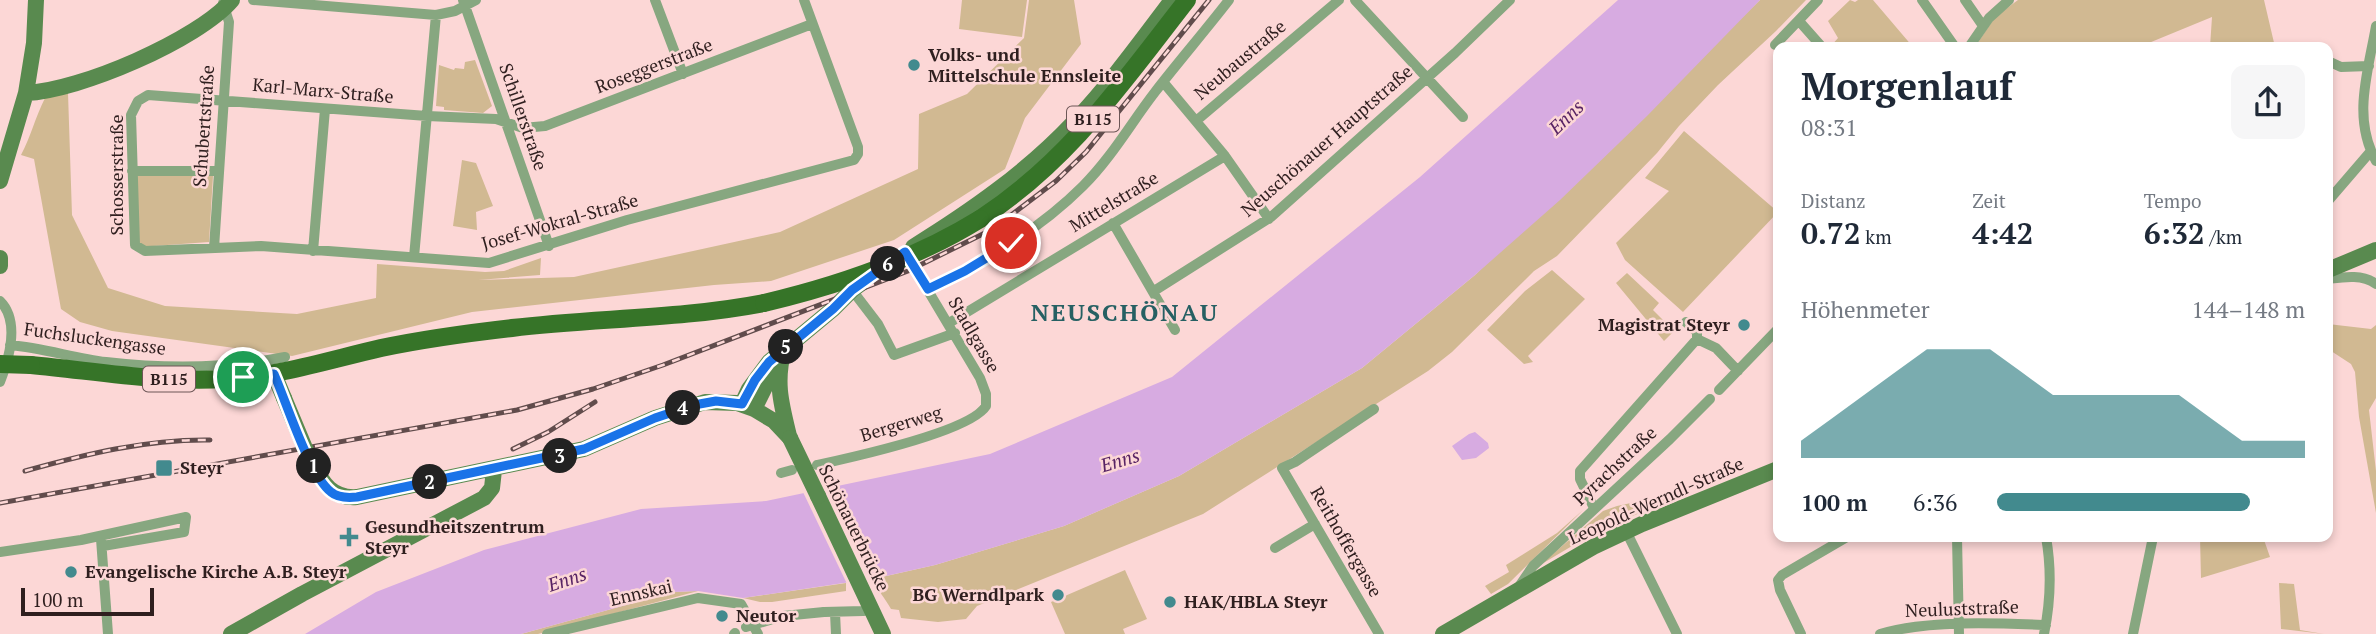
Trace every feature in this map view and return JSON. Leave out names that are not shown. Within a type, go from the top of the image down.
[{"type":"main road","name":"B115","points":[[0,363],[178,379],[225,379],[274,374],[436,338],[515,328],[698,313],[764,303],[832,285],[940,242],[980,219],[1018,192],[1068,148],[1187,0]]},
{"type":"main road","points":[[284,398],[293,379],[328,369],[340,359]]},
{"type":"street","points":[[0,181],[26,93],[34,43],[36,0]]},
{"type":"street","points":[[254,0],[436,15],[476,0]]},
{"type":"street","points":[[655,0],[683,74]]},
{"type":"street","points":[[804,0],[812,24]]},
{"type":"street","points":[[748,407],[784,349],[852,290],[905,252],[968,213],[1038,157],[1090,104],[1172,0]]},
{"type":"street","points":[[928,289],[1005,247],[1083,186],[1112,153],[1229,0]]},
{"type":"street","name":"Neubaustraße","points":[[1196,121],[1339,0]]},
{"type":"street","points":[[1355,0],[1464,117]]},
{"type":"street","name":"Neuschönauer Hauptstraße","points":[[1154,291],[1269,219],[1510,0]]},
{"type":"street","points":[[1777,42],[1818,0]]},
{"type":"street","points":[[1922,0],[1951,42]]},
{"type":"street","points":[[1965,0],[1983,26]]},
{"type":"street","points":[[1972,42],[1983,26],[2009,0]]},
{"type":"street","points":[[26,93],[74,84],[109,72],[174,40],[226,3]]},
{"type":"street","name":"Schubertstraße","points":[[214,247],[229,22],[226,3]]},
{"type":"street","name":"Schillerstraße","points":[[464,3],[549,246]]},
{"type":"street","points":[[414,257],[436,15]]},
{"type":"street","points":[[1799,21],[1818,42]]},
{"type":"street","name":"Roseggerstraße","points":[[507,123],[523,128],[545,126],[812,24]]},
{"type":"street","name":"Josef-Wokral-Straße","points":[[137,249],[155,251],[261,246],[489,263],[627,220],[853,160],[858,154],[858,147],[812,24]]},
{"type":"street","points":[[2333,195],[2360,161],[2373,156],[2364,131],[2362,112],[2376,26]]},
{"type":"street","points":[[2333,63],[2341,67],[2369,66]]},
{"type":"street","points":[[1164,83],[1225,156],[1269,219]]},
{"type":"street","name":"Karl-Marx-Straße","points":[[138,101],[148,95],[496,119],[507,123]]},
{"type":"street","name":"Schosserstraße","points":[[137,249],[134,241],[131,115],[138,101]]},
{"type":"street","points":[[313,251],[325,109]]},
{"type":"street","name":"Mittelstraße","points":[[949,323],[1225,156]]},
{"type":"street","points":[[132,171],[217,171]]},
{"type":"street","points":[[1113,223],[1175,330]]},
{"type":"street","points":[[2333,268],[2376,250]]},
{"type":"street","name":"Stadlgasse","points":[[905,252],[980,378],[987,401]]},
{"type":"street","points":[[0,258],[0,265]]},
{"type":"street","points":[[2333,279],[2364,278],[2376,284]]},
{"type":"street","points":[[852,290],[878,324],[894,355],[955,333]]},
{"type":"street","points":[[0,302],[9,312],[10,345],[0,382]]},
{"type":"street","points":[[1594,508],[1580,479],[1580,471],[1697,339],[1697,332],[1686,322]]},
{"type":"street","points":[[1719,390],[1773,334]]},
{"type":"street","points":[[1697,339],[1716,348],[1738,371]]},
{"type":"street","name":"Fuchsluckengasse","points":[[10,345],[47,349],[106,362],[173,368],[216,368],[285,357]]},
{"type":"street","points":[[784,349],[779,366],[778,387],[790,438]]},
{"type":"street","points":[[274,374],[316,470],[327,488],[336,495],[357,497],[584,449],[655,418],[716,401],[748,407],[779,425],[790,438]]},
{"type":"street","name":"Pyrachstraße","points":[[1517,591],[1533,566],[1710,399]]},
{"type":"street","name":"Bergerweg","points":[[817,465],[861,455],[962,423],[979,414],[987,401]]},
{"type":"street","name":"Reithoffergasse","points":[[1374,409],[1282,468],[1379,634]]},
{"type":"street","name":"Schönauerbrücke","points":[[790,438],[883,634]]},
{"type":"street","points":[[231,634],[484,498],[492,488],[494,470]]},
{"type":"street","name":"Leopold-Werndl-Straße","points":[[1443,634],[1564,562],[1626,531],[1773,471]]},
{"type":"street","points":[[0,552],[102,541],[184,532],[186,517],[109,533],[102,541],[108,634]]},
{"type":"street","points":[[1275,548],[1315,523]]},
{"type":"street","points":[[1626,531],[1677,634]]},
{"type":"street","points":[[1801,634],[1778,580],[1782,575],[1838,542]]},
{"type":"street","points":[[1957,542],[1959,630]]},
{"type":"street","points":[[2045,630],[2052,583],[2047,542]]},
{"type":"street","points":[[2133,634],[2152,542]]},
{"type":"street","name":"Ennskai","points":[[547,634],[698,597],[736,602],[744,606],[758,634]]},
{"type":"street","points":[[746,627],[783,615],[872,609]]},
{"type":"street","points":[[835,612],[836,634]]},
{"type":"street","name":"Neuluststraße","points":[[1880,634],[1900,628],[2045,630]]},
{"type":"shaded area","points":[[962,0],[1027,0],[1022,37],[959,29]]},
{"type":"shaded area","points":[[1029,0],[1074,0],[1081,44],[1025,118],[1005,169],[894,240],[771,281],[472,312],[292,356],[112,331],[80,322],[61,309],[34,159],[21,155],[45,98],[68,93],[72,215],[108,288],[165,306],[297,314],[376,298],[377,264],[485,272],[504,271],[541,258],[540,275],[478,280],[574,277],[780,232],[918,169],[919,114],[967,94],[1024,38]]},
{"type":"shaded area","points":[[1760,0],[1806,0],[1718,85],[1657,153],[1557,256],[1534,271],[1452,352],[1428,371],[1203,514],[977,606],[966,619],[938,622],[901,618],[899,610],[891,609],[873,579],[935,565],[1064,526],[1179,476],[1362,368],[1475,275]]},
{"type":"shaded area","points":[[1850,0],[1873,0],[1909,42],[1834,42],[1838,38],[1828,21]]},
{"type":"shaded area","points":[[2018,0],[2264,0],[2274,42],[2210,42],[2212,17],[2151,42],[1978,42],[1995,17]]},
{"type":"shaded area","points":[[475,60],[492,106],[483,113],[444,110],[444,107],[436,106],[439,65],[454,70],[464,69],[465,62]]},
{"type":"shaded area","points":[[1684,131],[1773,208],[1773,217],[1683,312],[1625,260],[1616,243],[1669,191],[1645,178]]},
{"type":"shaded area","points":[[462,160],[476,163],[493,206],[476,212],[477,230],[453,226]]},
{"type":"shaded area","points":[[137,176],[213,176],[209,242],[139,247]]},
{"type":"shaded area","points":[[1552,270],[1585,299],[1528,356],[1533,362],[1524,364],[1487,330],[1525,291]]},
{"type":"shaded area","points":[[1627,273],[1659,303],[1653,310],[1674,331],[1664,341],[1616,283]]},
{"type":"shaded area","points":[[2333,325],[2371,329],[2376,325],[2376,398],[2369,410],[2376,471],[2376,513],[2359,417],[2355,372],[2351,364],[2333,352]]},
{"type":"shaded area","points":[[1654,498],[1673,499],[1599,530],[1540,565],[1603,511]]},
{"type":"shaded area","points":[[1583,510],[1508,584],[1491,594],[1485,586],[1509,572],[1506,565],[1557,533]]},
{"type":"shaded area","points":[[2200,542],[2265,542],[2270,557],[2201,578]]},
{"type":"shaded area","points":[[1125,570],[1147,619],[1123,629],[1125,634],[1065,634],[1051,602]]},
{"type":"shaded area","points":[[846,583],[846,591],[772,602],[743,598]]},
{"type":"shaded area","points":[[2279,583],[2294,584],[2300,630],[2324,634],[2281,629]]},
{"type":"shaded area","points":[[698,591],[538,634],[521,634],[673,592]]},
{"type":"water","name":"Enns","points":[[1618,0],[1760,0],[1647,116],[1560,200],[1475,275],[1362,368],[1179,476],[1064,526],[935,565],[877,578],[743,598],[698,591],[673,592],[521,634],[305,634],[376,592],[484,550],[641,509],[766,501],[990,454],[1172,377],[1420,177]]},
{"type":"water","points":[[1475,432],[1488,443],[1489,448],[1476,458],[1462,460],[1452,446]]},
{"type":"pier","points":[[826,485],[873,582],[848,586],[802,490]]},
{"type":"railway","points":[[0,503],[517,410],[593,389],[663,365],[908,271],[993,229],[1056,181],[1086,152],[1209,0]]},
{"type":"railway","points":[[513,449],[548,432],[595,402]]},
{"type":"railway","points":[[25,471],[117,449],[163,442],[210,440]]},
{"type":"place","name":"Volks- und Mittelschule Ennsleite","points":[[914,65]]},
{"type":"place","name":"Magistrat Steyr","points":[[1744,325]]},
{"type":"place","name":"Steyr","points":[[164,468]]},
{"type":"place","name":"Gesundheitszentrum Steyr","points":[[349,537]]},
{"type":"place","name":"Evangelische Kirche A.B. Steyr","points":[[71,572]]},
{"type":"place","name":"BG Werndlpark","points":[[1058,595]]},
{"type":"place","name":"HAK/HBLA Steyr","points":[[1170,602]]},
{"type":"place","name":"Neutor","points":[[722,616]]},
{"type":"district","name":"NEUSCHÖNAU","points":[[1125,313]]},
{"type":"route","points":[[243,377],[274,374],[321,481],[336,495],[357,497],[556,457],[610,439],[669,412],[705,402],[727,401],[742,404],[769,362],[852,290],[905,252],[928,289],[965,271],[1011,243]]}]
